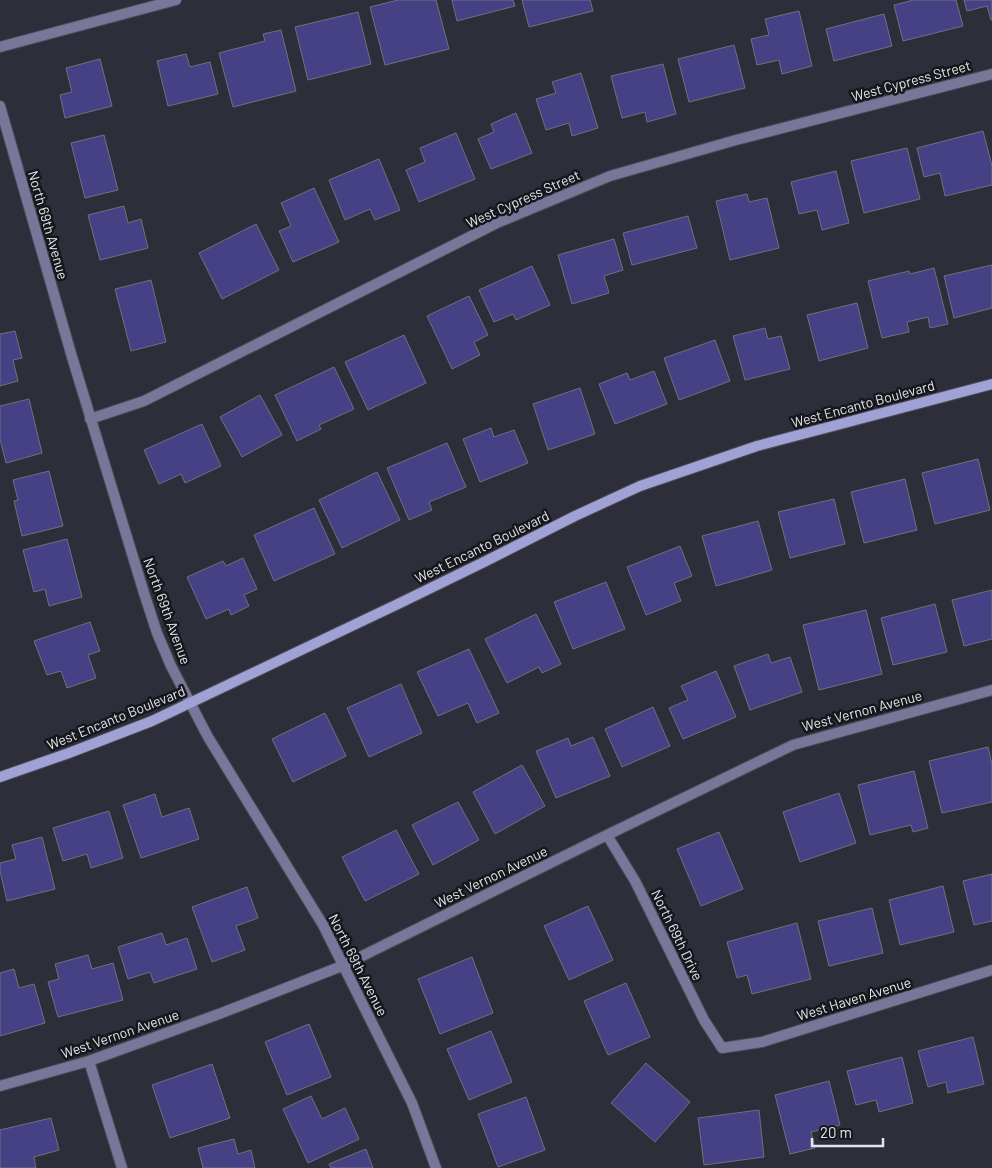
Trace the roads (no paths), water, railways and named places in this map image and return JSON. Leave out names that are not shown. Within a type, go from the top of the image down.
[{"type":"street","points":[[0,46],[176,0]]},
{"type":"street","name":"West Cypress Street","points":[[90,419],[144,401],[497,223],[610,176],[736,140],[992,74]]},
{"type":"street","name":"North 69th Avenue","points":[[0,106],[90,419],[157,633],[171,666],[208,737],[323,925],[412,1103],[436,1168]]},
{"type":"street","name":"West Encanto Boulevard","points":[[0,777],[69,754],[152,721],[640,486],[757,446],[992,384]]},
{"type":"street","name":"West Vernon Avenue","points":[[0,1086],[90,1060],[219,1014],[342,966],[793,745],[992,690]]},
{"type":"street","name":"North 69th Drive","points":[[607,835],[635,881],[704,1020],[722,1048]]},
{"type":"street","name":"West Haven Avenue","points":[[722,1048],[762,1042],[992,970]]},
{"type":"street","points":[[90,1060],[122,1168]]}]
